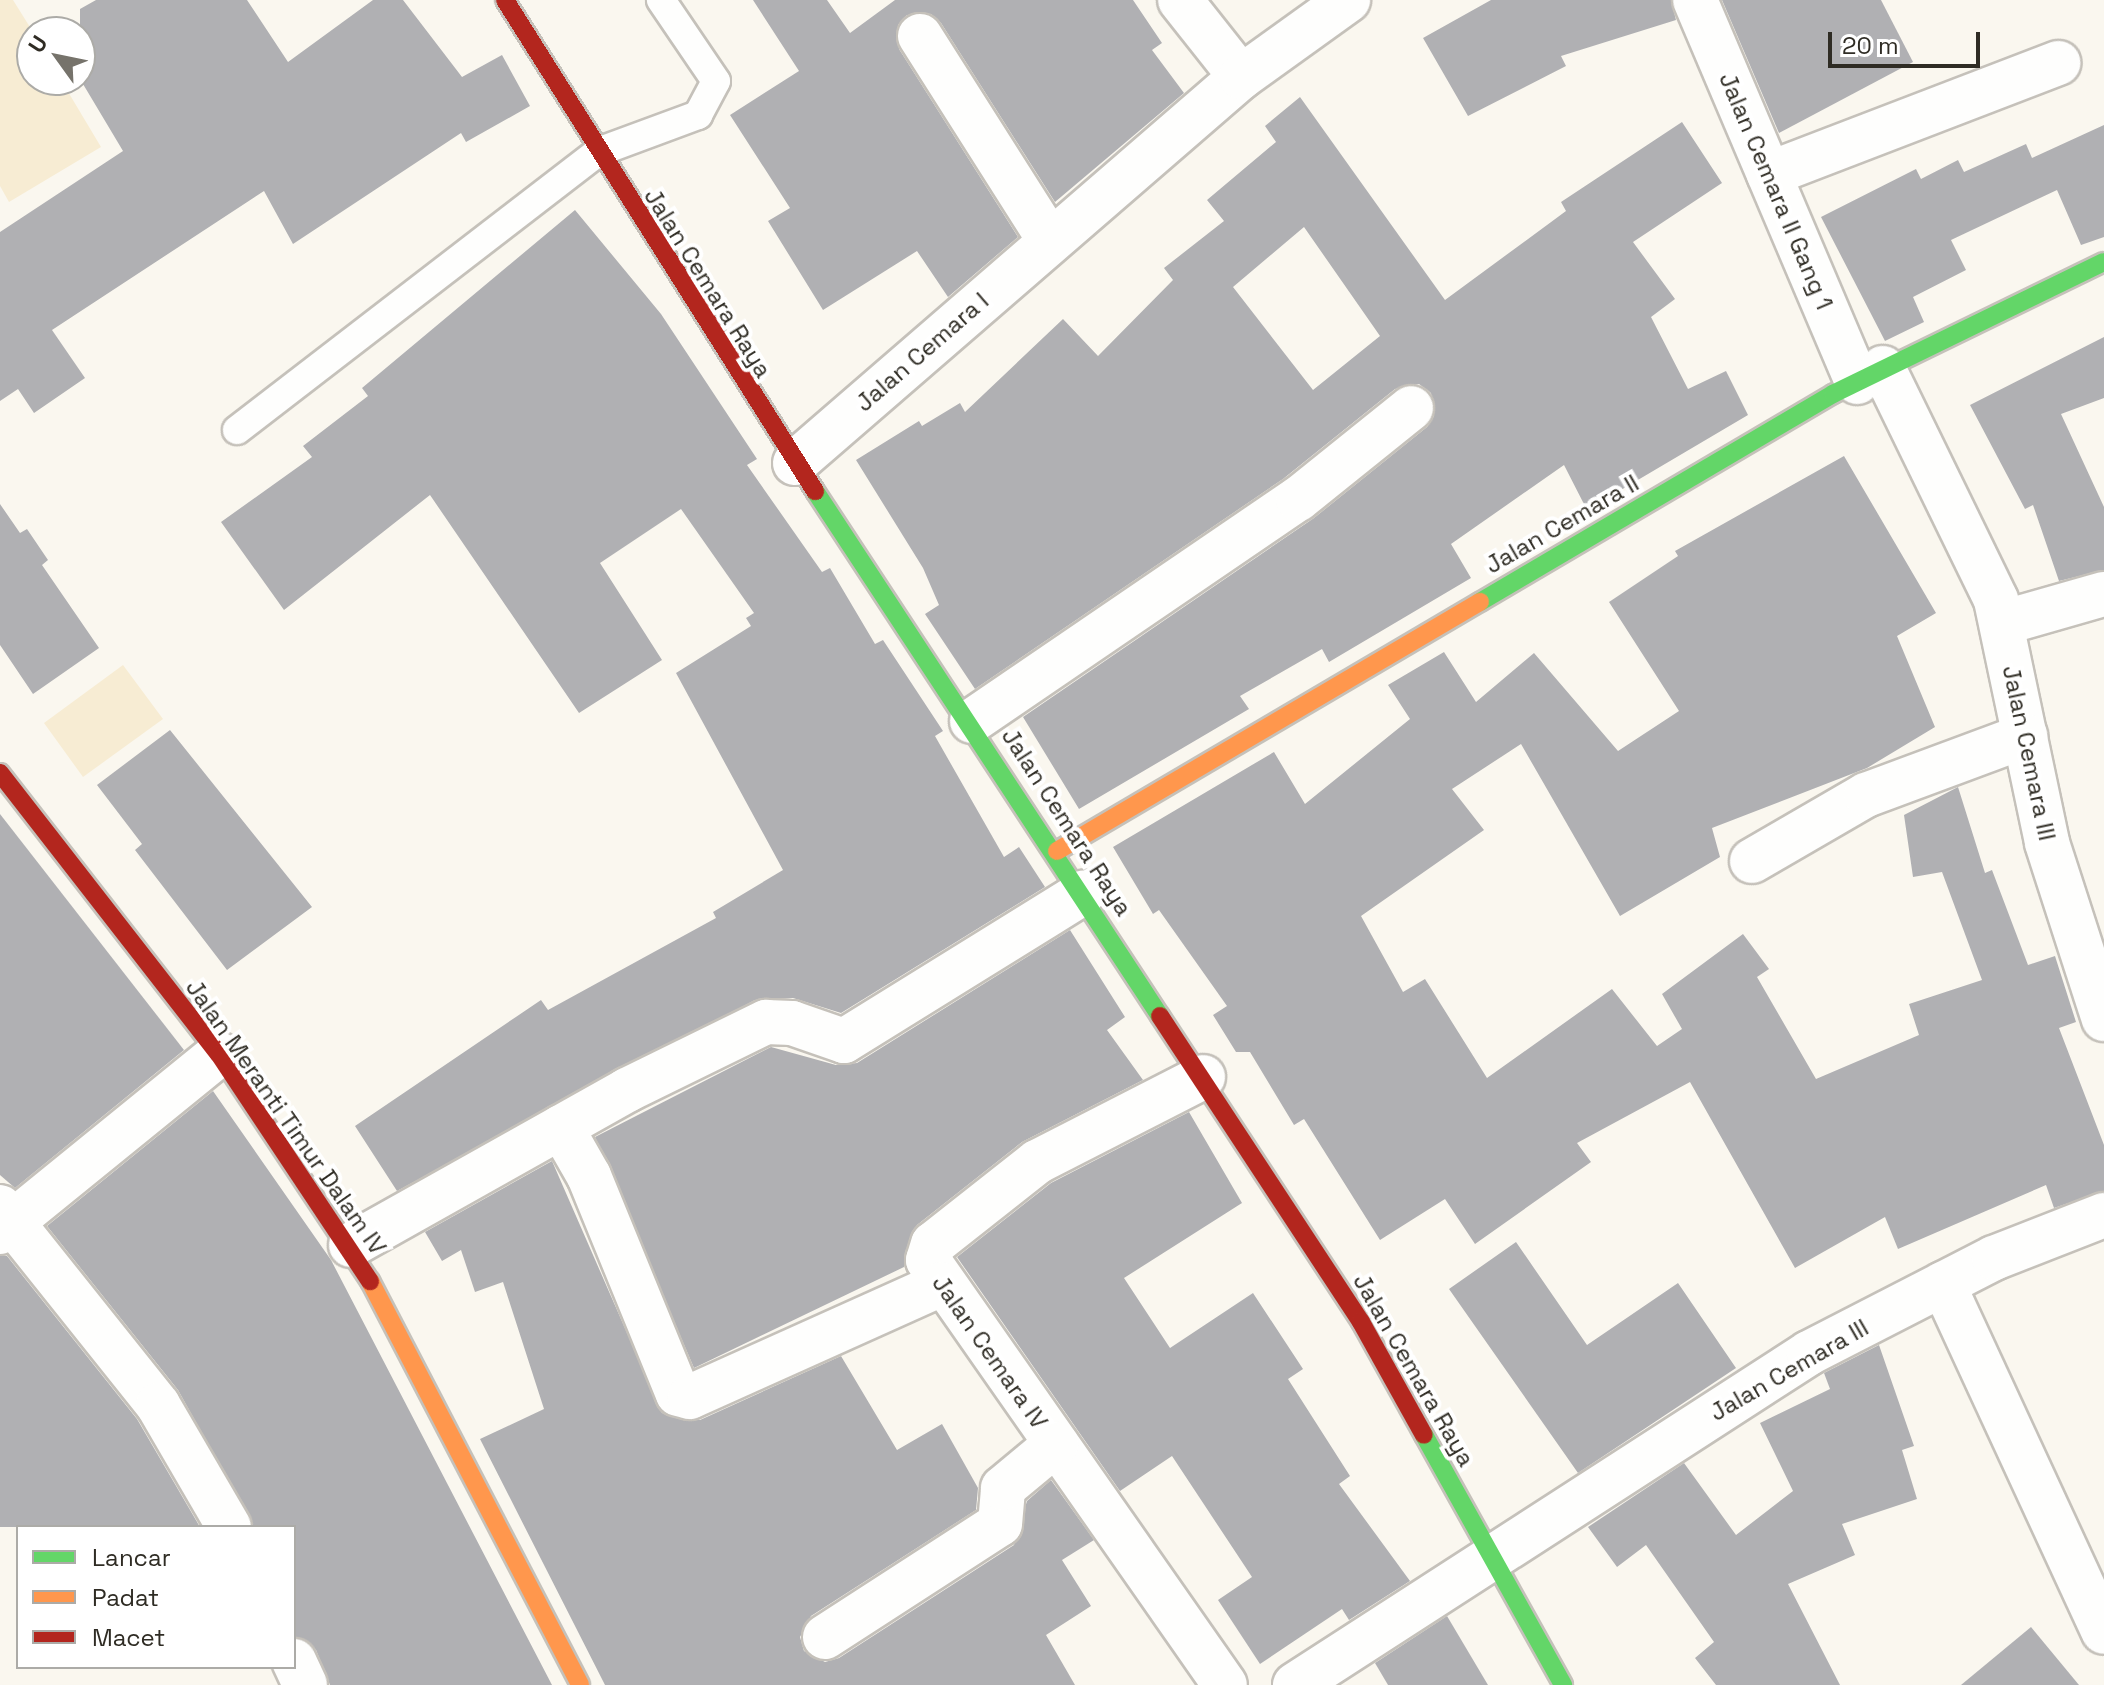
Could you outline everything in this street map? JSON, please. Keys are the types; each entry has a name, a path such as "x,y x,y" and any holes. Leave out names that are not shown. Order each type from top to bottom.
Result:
{"street":[{"name":"Jalan Cemara Raya","path":"505,0 795,463 972,721 1361,1322 1563,1685"},
{"path":"1180,0 1241,77"},
{"name":"Jalan Cemara I","path":"795,463 1241,77 1348,0"},
{"name":"Jalan Cemara II Gang 1","path":"1695,0 1769,174 1870,375"},
{"path":"920,36 1050,241"},
{"path":"1769,174 2058,63"},
{"name":"Jalan Cemara II","path":"1057,851 1870,375 2104,262"},
{"name":"Jalan Cemara III","path":"1870,375 2002,623 2047,843 2104,1019"},
{"path":"972,721 1298,499 1411,408"},
{"path":"2002,623 2104,594"},
{"path":"1752,861 1866,795 2025,736"},
{"name":"Jalan Meranti Timur Dalam IV","path":"0,773 219,1054 351,1245 580,1685"},
{"path":"351,1245 561,1127 766,1022 792,1023 844,1041 1084,892"},
{"path":"219,1054 4,1220 158,1405 228,1525"},
{"name":"Jalan Cemara IV","path":"1203,1077 1037,1162 933,1244 929,1265 1225,1685"},
{"path":"561,1127 589,1176 678,1394 690,1397 941,1284"},
{"name":"Jalan Cemara III","path":"1496,1561 1809,1353 1943,1284 2104,1215"},
{"path":"1943,1284 2104,1632"},
{"name":"Jalan Cemara IV","path":"825,1637 1000,1524 1003,1488 1056,1444"},
{"path":"1295,1685 1496,1561"},
{"path":"296,1665 305,1685"}],"lane":[{"path":"237,430 598,152 686,121 713,98 716,81 661,0"}],"shaded area":[{"path":"0,0 13,0 23,16 16,16 16,96 71,96 101,147 9,202 0,186"},
{"path":"123,665 163,719 83,777 44,723"}],"building":[{"path":"96,0 247,0 288,62 373,0 403,0 462,77 502,55 530,106 466,142 461,133 293,244 264,191 52,330 85,378 34,413 18,389 0,401 0,232 123,151 90,96 96,96 96,16 80,16 80,9"},
{"path":"753,0 827,0 850,33 895,0 1133,0 1162,43 1152,50 1184,93 1055,202 941,23 931,14 907,15 898,25 899,49 1018,237 948,297 917,251 823,310 768,221 790,208 730,115 799,71"},
{"path":"1491,0 1671,0 1676,20 1561,56 1566,66 1468,116 1423,38"},
{"path":"1722,0 1881,0 1913,62 1779,133"},
{"path":"1300,97 1445,300 1566,211 1561,202 1682,122 1722,183 1633,242 1675,299 1651,317 1688,389 1726,371 1748,415 1587,510 1564,465 1451,544 1471,578 1329,662 1322,649 1240,696 1249,709 1079,809 1023,717 1314,518 1427,427 1434,416 1431,393 1419,384 1395,389 1283,479 975,689 925,614 939,605 923,568 856,460 919,421 922,426 960,403 965,412 1063,319 1098,356 1173,280 1164,268 1224,221 1207,200 1276,142 1265,126","holes":["1304,227 1380,336 1313,390 1233,287"]},
{"path":"2104,125 2104,237 2081,245 2057,190 1951,240 1966,270 1913,297 1924,322 1885,341 1821,217 1916,169 1921,179 1958,160 1964,172 2026,144 2032,158"},
{"path":"575,210 661,314 757,459 747,465 822,572 830,568 875,644 883,640 943,731 935,736 1004,857 1019,847 1045,887 841,1013 793,998 755,1000 397,1191 355,1126 541,1000 548,1010 716,918 713,912 783,870 676,673 751,626 746,618 754,613 681,509 600,563 662,660 579,713 430,495 284,610 221,522 312,457 303,446 368,396 362,388"},
{"path":"2104,337 2104,398 2061,414 2104,507 2104,570 2059,581 2033,505 2025,509 1970,405"},
{"path":"1844,456 1936,613 1897,636 1935,727 1867,768 1712,828 1720,857 1620,916 1521,744 1452,789 1484,830 1361,916 1403,992 1425,979 1487,1078 1612,989 1657,1046 1682,1029 1662,994 1743,934 1769,969 1757,977 1816,1079 1919,1035 1909,1004 1982,980 1942,872 1913,877 1904,815 1958,787 1985,873 1992,870 2028,965 2055,956 2076,1022 2059,1028 2104,1145 2104,1191 2054,1208 2046,1185 1898,1249 1885,1217 1795,1268 1690,1082 1577,1143 1591,1162 1475,1244 1445,1199 1380,1240 1304,1119 1294,1125 1250,1052 1236,1052 1213,1015 1227,1006 1159,910 1153,914 1113,847 1274,752 1305,804 1410,719 1388,685 1444,652 1476,702 1534,653 1618,751 1679,711 1609,602 1678,556 1675,551"},
{"path":"0,504 20,533 27,529 48,560 42,565 99,648 33,694 0,645"},
{"path":"170,730 312,907 227,970 135,850 142,844 97,785"},
{"path":"0,814 184,1050 15,1188 0,1175"},
{"path":"1070,930 1125,1017 1107,1030 1143,1080 1022,1142 917,1225 904,1267 694,1368 595,1137 771,1047 836,1065 857,1063"},
{"path":"213,1091 331,1260 552,1685 330,1685 316,1650 296,1637 296,1525 253,1525 178,1390 47,1226"},
{"path":"1189,1112 1242,1203 1124,1278 1170,1348 1253,1293 1303,1369 1288,1379 1350,1476 1339,1484 1410,1581 1349,1620 1342,1609 1260,1664 1218,1600 1252,1577 1172,1456 1120,1491 957,1257 1051,1183"},
{"path":"552,1161 662,1413 700,1420 841,1356 897,1450 942,1424 978,1488 976,1510 811,1616 800,1637 804,1651 825,1662 839,1658 1014,1545 1027,1501 1051,1480 1094,1540 1062,1560 1091,1606 1046,1635 1075,1685 605,1685 480,1439 544,1409 503,1282 475,1292 461,1250 442,1261 425,1232"},
{"path":"1516,1242 1587,1345 1678,1283 1736,1368 1578,1473 1449,1289"},
{"path":"0,1256 7,1256 137,1419 199,1525 0,1527"},
{"path":"1879,1345 1914,1446 1902,1450 1917,1499 1842,1524 1855,1555 1788,1584 1840,1685 1716,1685 1695,1658 1714,1642 1646,1545 1617,1567 1588,1527 1684,1463 1736,1535 1793,1491 1760,1423 1830,1389 1824,1373"},
{"path":"1447,1616 1488,1685 1388,1685 1375,1663"},
{"path":"2031,1627 2079,1685 1961,1685"}],"traffic: fast":[{"path":"1480,602 1833,394 2104,262"},
{"path":"815,491 1160,1016"},
{"path":"1424,1435 1563,1685"}],"traffic: slow":[{"path":"1057,851 1480,602"},
{"path":"370,1281 580,1685"}],"traffic: jam":[{"path":"505,0 815,491"},
{"path":"0,773 219,1054 370,1281"},
{"path":"1160,1016 1361,1322 1424,1435"}]}
